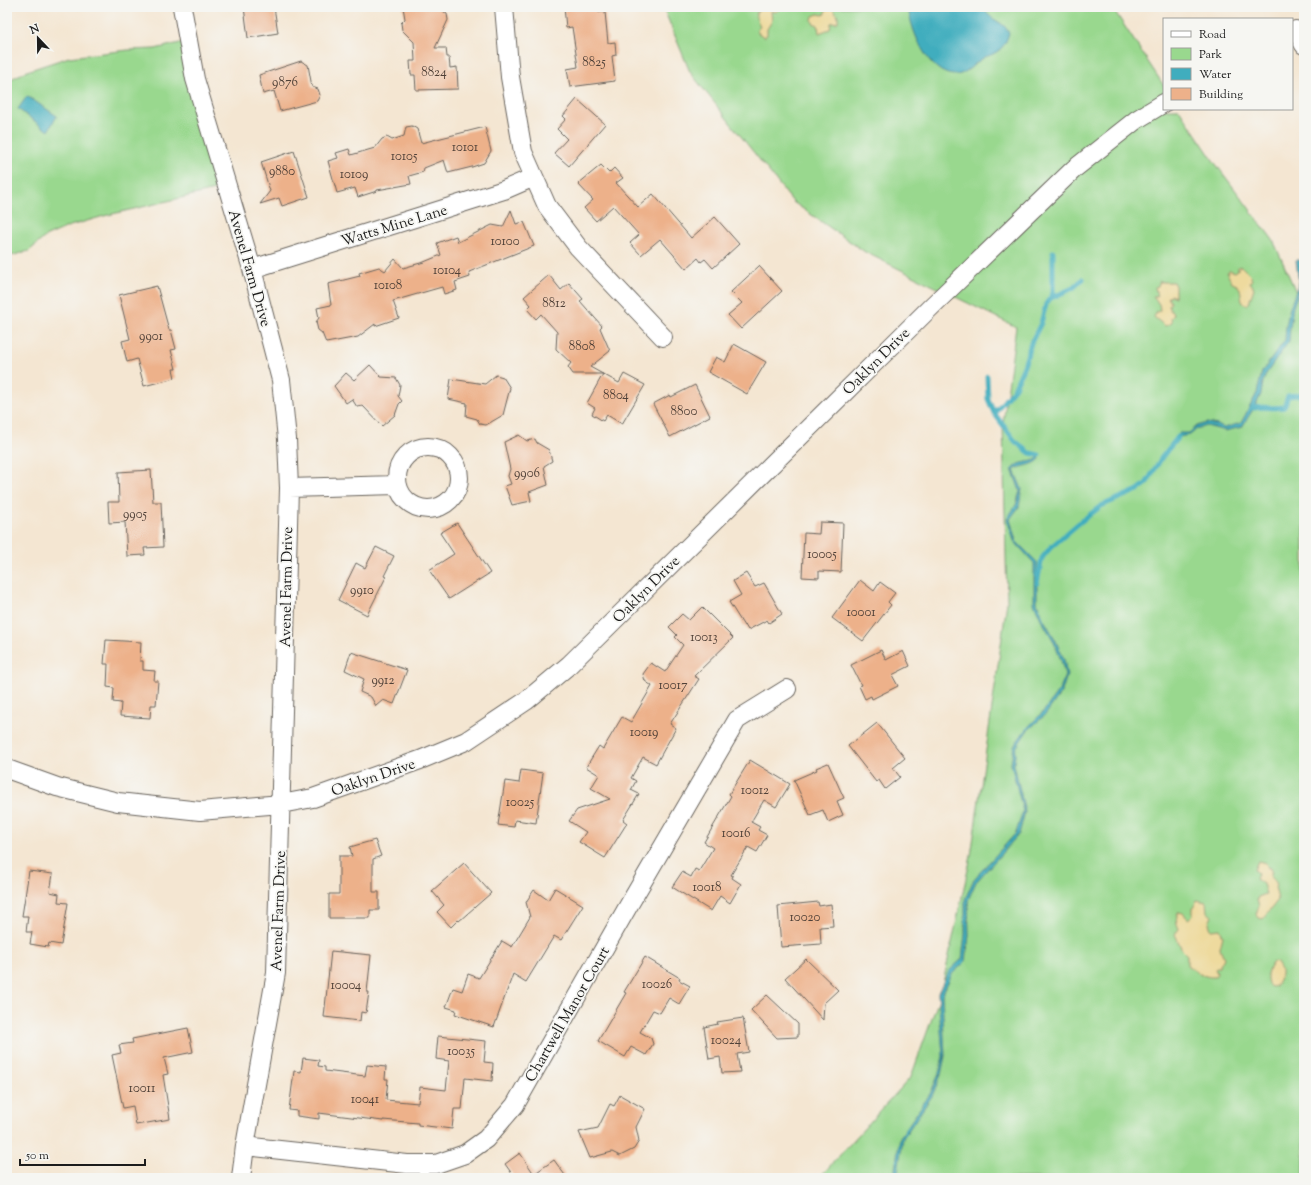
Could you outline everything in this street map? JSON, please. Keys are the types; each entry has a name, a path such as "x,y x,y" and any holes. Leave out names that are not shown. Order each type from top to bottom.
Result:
{"street":[{"name":"Avenel Farm Drive","path":"182,7 195,79 252,269 281,380 287,439 289,488 276,973 245,1146 241,1178"},
{"path":"504,7 510,76 523,152 547,206 578,247 663,337"},
{"name":"Oaklyn Drive","path":"7,769 57,787 118,802 200,810 281,804 313,798 420,760 466,741 526,701 569,665 932,305 1074,169 1136,120 1163,104"},
{"name":"Watts Mine Lane","path":"252,269 504,190 534,177"},
{"path":"289,488 398,485"},
{"name":"Chartwell Manor Court","path":"245,1146 407,1164 436,1164 466,1154 486,1139 515,1105 630,903 737,720 787,689"}],"green space":[{"path":"663,7 1112,7 1163,84 1163,110 1180,110 1215,163 1273,240 1304,310 1304,1178 819,1178 911,1077 940,996 971,856 1007,602 1003,424 1016,327 865,252 793,202 690,72"},
{"path":"184,42 223,188 104,216 70,226 45,237 29,251 7,257 7,81 27,71 69,57 128,50 155,49"}],"sand":[{"path":"762,7 781,7 776,12 771,11 772,21 767,29 767,35 764,37 758,33 757,29 760,26 756,16 757,12"},
{"path":"832,7 838,16 838,22 831,23 830,29 819,33 818,25 813,23 813,16 818,14 824,15 827,8"},
{"path":"1241,266 1250,275 1252,280 1250,282 1254,288 1247,305 1242,301 1239,287 1232,283 1227,273 1229,270 1235,272 1238,270 1238,267"},
{"path":"1160,280 1162,282 1173,282 1175,286 1175,297 1171,295 1168,297 1171,303 1169,305 1170,310 1174,313 1171,318 1172,323 1165,326 1154,317 1157,311 1160,310 1159,304 1153,297 1157,297 1155,287 1158,286"},
{"path":"1258,861 1266,863 1268,868 1270,868 1272,873 1270,874 1277,885 1275,887 1278,900 1263,919 1259,918 1256,914 1259,906 1257,900 1258,897 1266,894 1263,884 1256,879 1258,874 1254,870"},
{"path":"1197,900 1206,902 1207,912 1212,916 1209,923 1211,930 1220,929 1223,936 1220,948 1224,958 1219,967 1215,969 1217,973 1215,977 1196,972 1187,965 1187,955 1182,950 1175,934 1179,929 1176,920 1179,912 1183,913 1188,919 1193,915 1193,908"},
{"path":"1273,962 1277,963 1281,970 1281,975 1276,986 1272,987 1269,986 1267,977 1269,968"}],"water":[{"path":"908,7 984,7 989,16 1004,26 1009,33 1007,40 999,50 992,55 983,58 967,71 956,75 946,73 937,68 929,60 923,50 917,39"},
{"path":"27,96 57,116 48,131 18,109"},
{"path":"1296,260 1300,260 1302,282 1293,307 1289,341 1266,374 1257,403 1242,427 1225,431 1207,426 1197,429 1190,435 1178,437 1179,433 1189,433 1197,426 1207,423 1224,428 1241,423 1257,393 1262,372 1285,340 1290,307 1299,283"},
{"path":"1039,455 1040,459 1037,461 1014,470 1022,489 1019,507 1010,519 1016,541 1037,562 1037,602 1043,618 1064,659 1067,675 1062,691 1046,714 1027,731 1016,748 1014,764 1025,812 1019,834 976,882 968,900 969,935 966,961 952,974 942,995 945,1056 941,1075 932,1096 903,1138 897,1178 895,1178 900,1137 930,1094 939,1074 943,1056 938,993 949,971 962,959 965,934 965,899 974,879 1016,833 1023,811 1011,764 1014,746 1026,729 1044,711 1060,689 1065,675 1053,640 1034,603 1034,563 1014,541 1007,519 1016,505 1020,491 1012,469 1018,464 1036,460"}],"building":[{"path":"244,7 274,7 278,33 248,38"},
{"path":"403,7 442,7 443,11 447,14 448,20 435,48 446,48 450,68 457,67 458,89 416,90 415,75 411,75 410,61 415,61 414,42 402,30 401,23 405,19"},
{"path":"564,7 598,7 598,12 605,12 608,43 615,42 616,55 612,56 615,81 570,87 567,69 578,67 572,27 566,28"},
{"path":"301,61 308,65 312,87 318,89 320,95 317,101 280,111 274,91 263,94 259,75"},
{"path":"577,99 605,124 569,166 554,153 567,139 557,129 566,119 563,116"},
{"path":"412,126 417,129 421,143 485,127 491,151 484,163 472,167 448,173 444,160 424,168 423,172 409,176 411,184 377,190 358,197 355,188 337,193 328,161 338,158 336,153 349,149 351,155 375,148 382,139 387,137 392,140 404,136 406,127"},
{"path":"294,151 309,197 282,206 279,198 260,204 270,191 261,162"},
{"path":"601,165 609,173 614,168 623,178 616,183 638,207 653,194 691,238 715,217 739,244 713,268 705,259 701,262 698,258 686,269 660,239 641,255 630,243 639,235 613,206 596,221 584,208 593,200 578,184"},
{"path":"511,210 516,224 524,222 534,246 469,272 470,277 455,282 457,290 444,294 442,287 393,301 399,318 375,326 375,324 358,337 326,343 322,333 318,330 316,322 319,318 317,308 331,305 328,284 360,276 359,273 379,267 385,271 395,259 403,268 424,262 441,255 437,243 456,236 458,242 492,225 503,227"},
{"path":"759,266 782,291 741,329 728,315 742,303 731,292"},
{"path":"549,275 561,290 569,283 583,299 580,301 602,326 600,328 610,351 590,367 603,374 573,374 568,367 571,363 556,349 557,332 541,314 536,319 527,309 531,305 524,297"},
{"path":"157,286 169,330 171,330 176,349 171,350 176,369 173,369 175,378 144,386 137,359 127,362 122,341 130,339 119,295"},
{"path":"734,344 766,362 747,394 708,372 716,357 725,362"},
{"path":"370,365 381,377 396,378 400,385 398,396 402,401 399,404 395,415 382,426 363,406 357,407 352,399 346,403 334,386 346,373 354,380"},
{"path":"603,374 619,383 624,374 645,385 622,424 607,415 603,421 592,414 595,408 587,403"},
{"path":"496,375 503,377 510,388 503,415 486,425 480,424 477,419 466,416 467,403 448,399 451,379 485,384"},
{"path":"695,385 710,416 670,437 653,404"},
{"path":"519,435 527,441 535,439 537,443 549,450 552,461 544,466 548,485 529,492 531,501 512,505 505,486 511,484 508,476 510,469 504,442"},
{"path":"151,470 153,502 161,502 163,547 144,548 145,555 127,556 125,522 109,523 108,502 119,502 118,472"},
{"path":"820,522 843,523 841,572 819,571 819,578 802,577 804,533 819,534"},
{"path":"457,523 490,573 449,599 429,570 454,554 440,533"},
{"path":"376,547 394,556 384,576 386,577 367,615 338,600 356,563 365,568"},
{"path":"746,573 755,587 764,583 782,614 769,623 767,620 748,630 729,602 741,595 733,581"},
{"path":"860,580 874,591 880,582 895,593 888,602 891,605 863,641 832,618"},
{"path":"702,607 733,638 694,676 699,679 670,724 676,728 656,764 643,757 631,778 636,781 631,790 639,794 623,820 627,823 605,858 579,842 586,832 569,821 577,810 610,799 591,788 599,775 586,767 599,746 603,749 622,717 631,722 652,686 645,681 643,674 651,663 665,672 683,645 675,637 677,635 669,627 682,614 689,620"},
{"path":"106,640 141,642 140,661 143,661 143,670 155,671 154,681 158,681 156,705 151,705 150,718 120,716 121,703 113,702 114,688 107,687 108,664 104,664"},
{"path":"881,650 886,660 903,651 910,666 892,675 898,686 872,699 871,696 865,699 859,686 861,685 851,665"},
{"path":"351,652 407,670 394,704 383,700 376,706 371,697 360,692 364,679 345,670"},
{"path":"877,723 905,758 893,768 900,777 885,789 879,780 876,782 848,746"},
{"path":"750,760 790,784 776,807 764,800 751,822 760,827 758,830 767,835 757,852 748,847 731,875 733,876 732,878 741,884 730,903 720,896 711,911 672,887 682,872 691,877 695,869 699,871 713,848 704,842 731,796 729,794"},
{"path":"828,763 844,798 837,801 843,815 828,822 823,810 810,815 794,780 817,770 816,768"},
{"path":"521,770 543,773 536,823 515,820 514,827 498,825 505,781 519,783"},
{"path":"375,840 381,856 373,859 373,892 379,892 379,910 370,910 370,918 329,918 329,894 339,894 339,856 352,856 350,847"},
{"path":"464,863 491,893 451,927 437,912 444,905 432,891"},
{"path":"29,871 53,874 50,892 59,894 58,902 68,903 61,945 49,943 48,947 30,944 32,932 26,932 28,916 22,916"},
{"path":"555,888 583,905 561,940 554,936 526,982 513,974 494,1027 455,1014 456,1010 446,1007 453,988 462,991 468,974 479,978 502,941 512,947 530,917 526,902 534,890 548,900"},
{"path":"818,902 819,906 831,904 833,926 820,927 821,944 781,947 778,906"},
{"path":"331,951 371,955 366,1013 361,1012 360,1021 324,1017"},
{"path":"645,957 680,978 679,980 690,986 679,1004 669,998 660,1013 653,1010 640,1032 651,1038 653,1044 646,1055 631,1047 625,1057 598,1041 626,993 624,992"},
{"path":"806,959 838,990 824,1003 823,1020 785,978"},
{"path":"767,995 798,1024 798,1037 777,1038 751,1010"},
{"path":"743,1018 749,1052 737,1054 740,1072 722,1073 720,1057 709,1059 704,1027 718,1024 717,1022"},
{"path":"188,1028 193,1052 164,1058 168,1074 163,1075 170,1119 136,1125 133,1106 123,1108 112,1055 121,1053 119,1045 133,1043 132,1039"},
{"path":"438,1036 486,1041 484,1062 493,1063 492,1081 465,1078 462,1109 454,1109 452,1129 418,1125 418,1123 383,1121 319,1113 319,1119 297,1116 297,1111 289,1110 294,1071 301,1072 303,1058 319,1060 318,1066 325,1067 325,1071 365,1076 367,1065 386,1067 385,1079 388,1079 386,1100 418,1103 420,1087 446,1090 449,1061 436,1059"},
{"path":"620,1095 645,1109 636,1127 639,1141 634,1149 620,1156 612,1152 590,1158 579,1132 598,1128 610,1104 614,1106"},
{"path":"520,1153 534,1174 554,1160 567,1178 515,1178 505,1164"}],"waterway":[{"path":"1039,455 1030,453 1015,441 994,413 1014,389 1024,366 1031,343 1041,323 1046,304 1053,294 1053,252"},
{"path":"1051,298 1073,288 1083,279"},
{"path":"987,376 988,399 994,413"},
{"path":"1254,408 1284,407 1288,396 1304,394"},
{"path":"1037,583 1042,558 1051,547 1101,506 1138,490 1146,484 1162,457 1178,437"}]}
